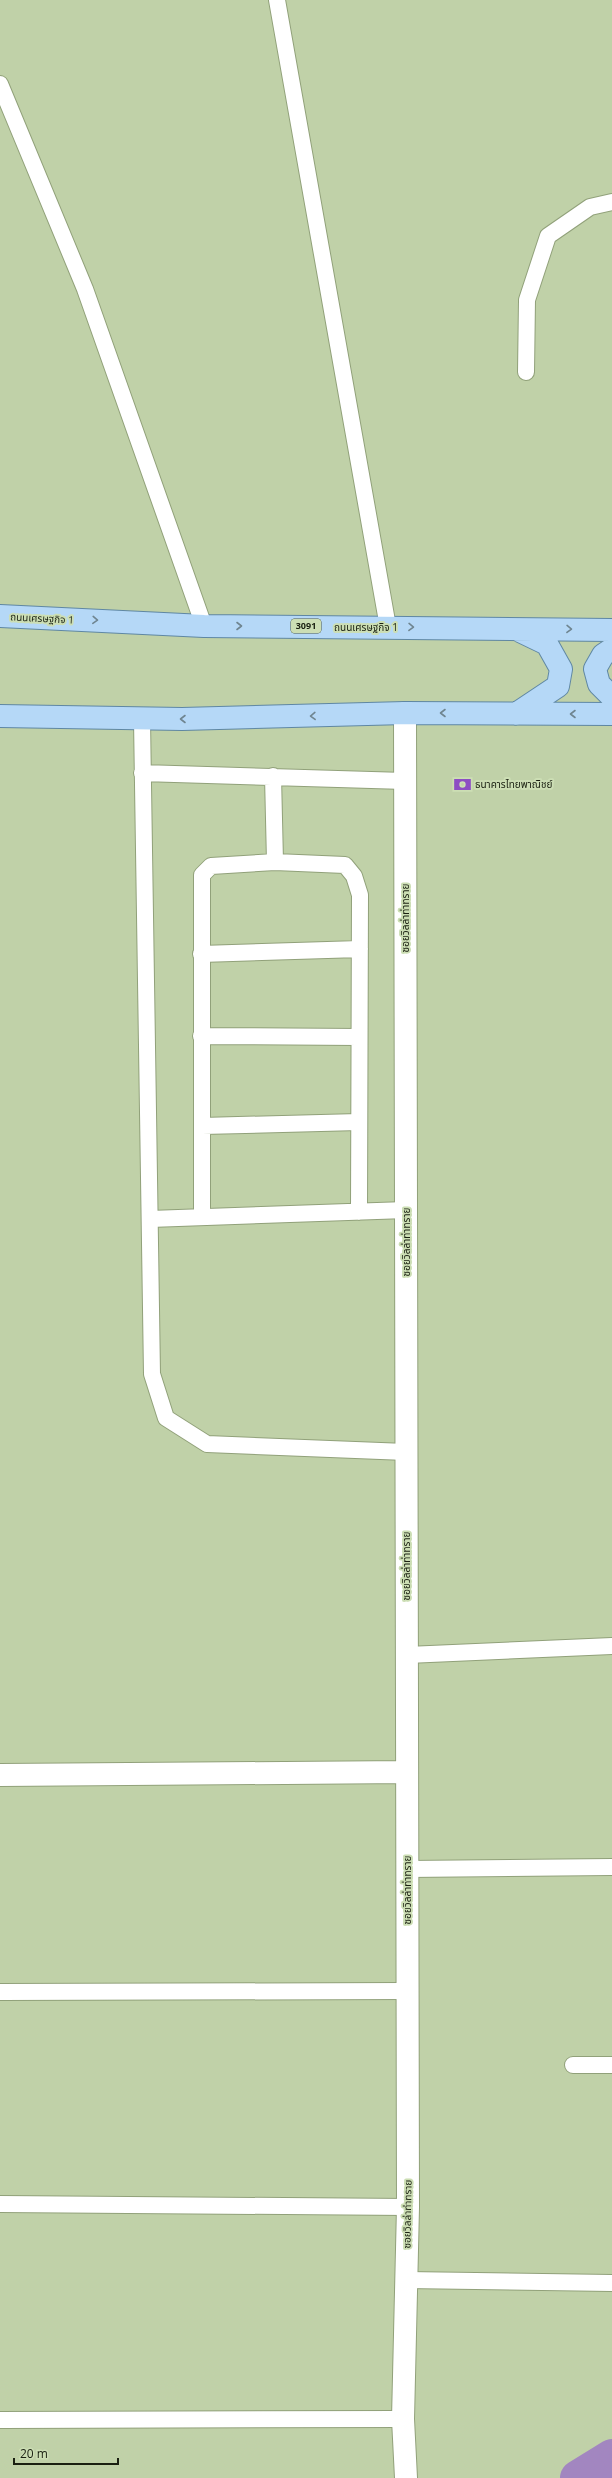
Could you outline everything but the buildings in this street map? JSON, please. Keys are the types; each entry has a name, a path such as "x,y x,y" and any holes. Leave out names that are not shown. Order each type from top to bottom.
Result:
{"main road":[{"name":"ถนนเศรษฐกิจ 1","path":"0,616 204,626 612,630"},
{"path":"515,628 547,644 561,669 558,686 516,714"},
{"path":"612,649 603,655 595,669 599,684 612,696"},
{"path":"0,716 142,719 405,713 612,714"}],"street":[{"name":"ซอยวิลล่าท่าทราย","path":"405,713 408,2207 403,2418 406,2478"},
{"path":"0,1775 407,1772"}],"lane":[{"path":"277,0 388,627"},
{"path":"0,84 85,289 204,626"},
{"path":"526,372 527,300 548,236 590,207 612,202"},
{"path":"142,719 152,1374 166,1418 206,1444 406,1452"},
{"path":"142,773 405,781"},
{"path":"273,776 275,862"},
{"path":"202,1217 202,875 211,866 275,862 345,865 354,876 360,895 359,1212"},
{"path":"201,954 360,949"},
{"path":"201,1036 359,1037"},
{"path":"202,1126 359,1122"},
{"path":"150,1219 406,1210"},
{"path":"407,1655 612,1646"},
{"path":"407,1869 612,1868"},
{"path":"0,1992 407,1991"},
{"path":"573,2065 612,2064"},
{"path":"0,2204 408,2207"},
{"path":"406,2280 612,2283"},
{"path":"0,2420 403,2418"}],"waterway":[{"path":"578,2478 612,2457"}],"place":[{"name":"ธนาคารไทยพาณิชย์","path":"462,784"}]}
